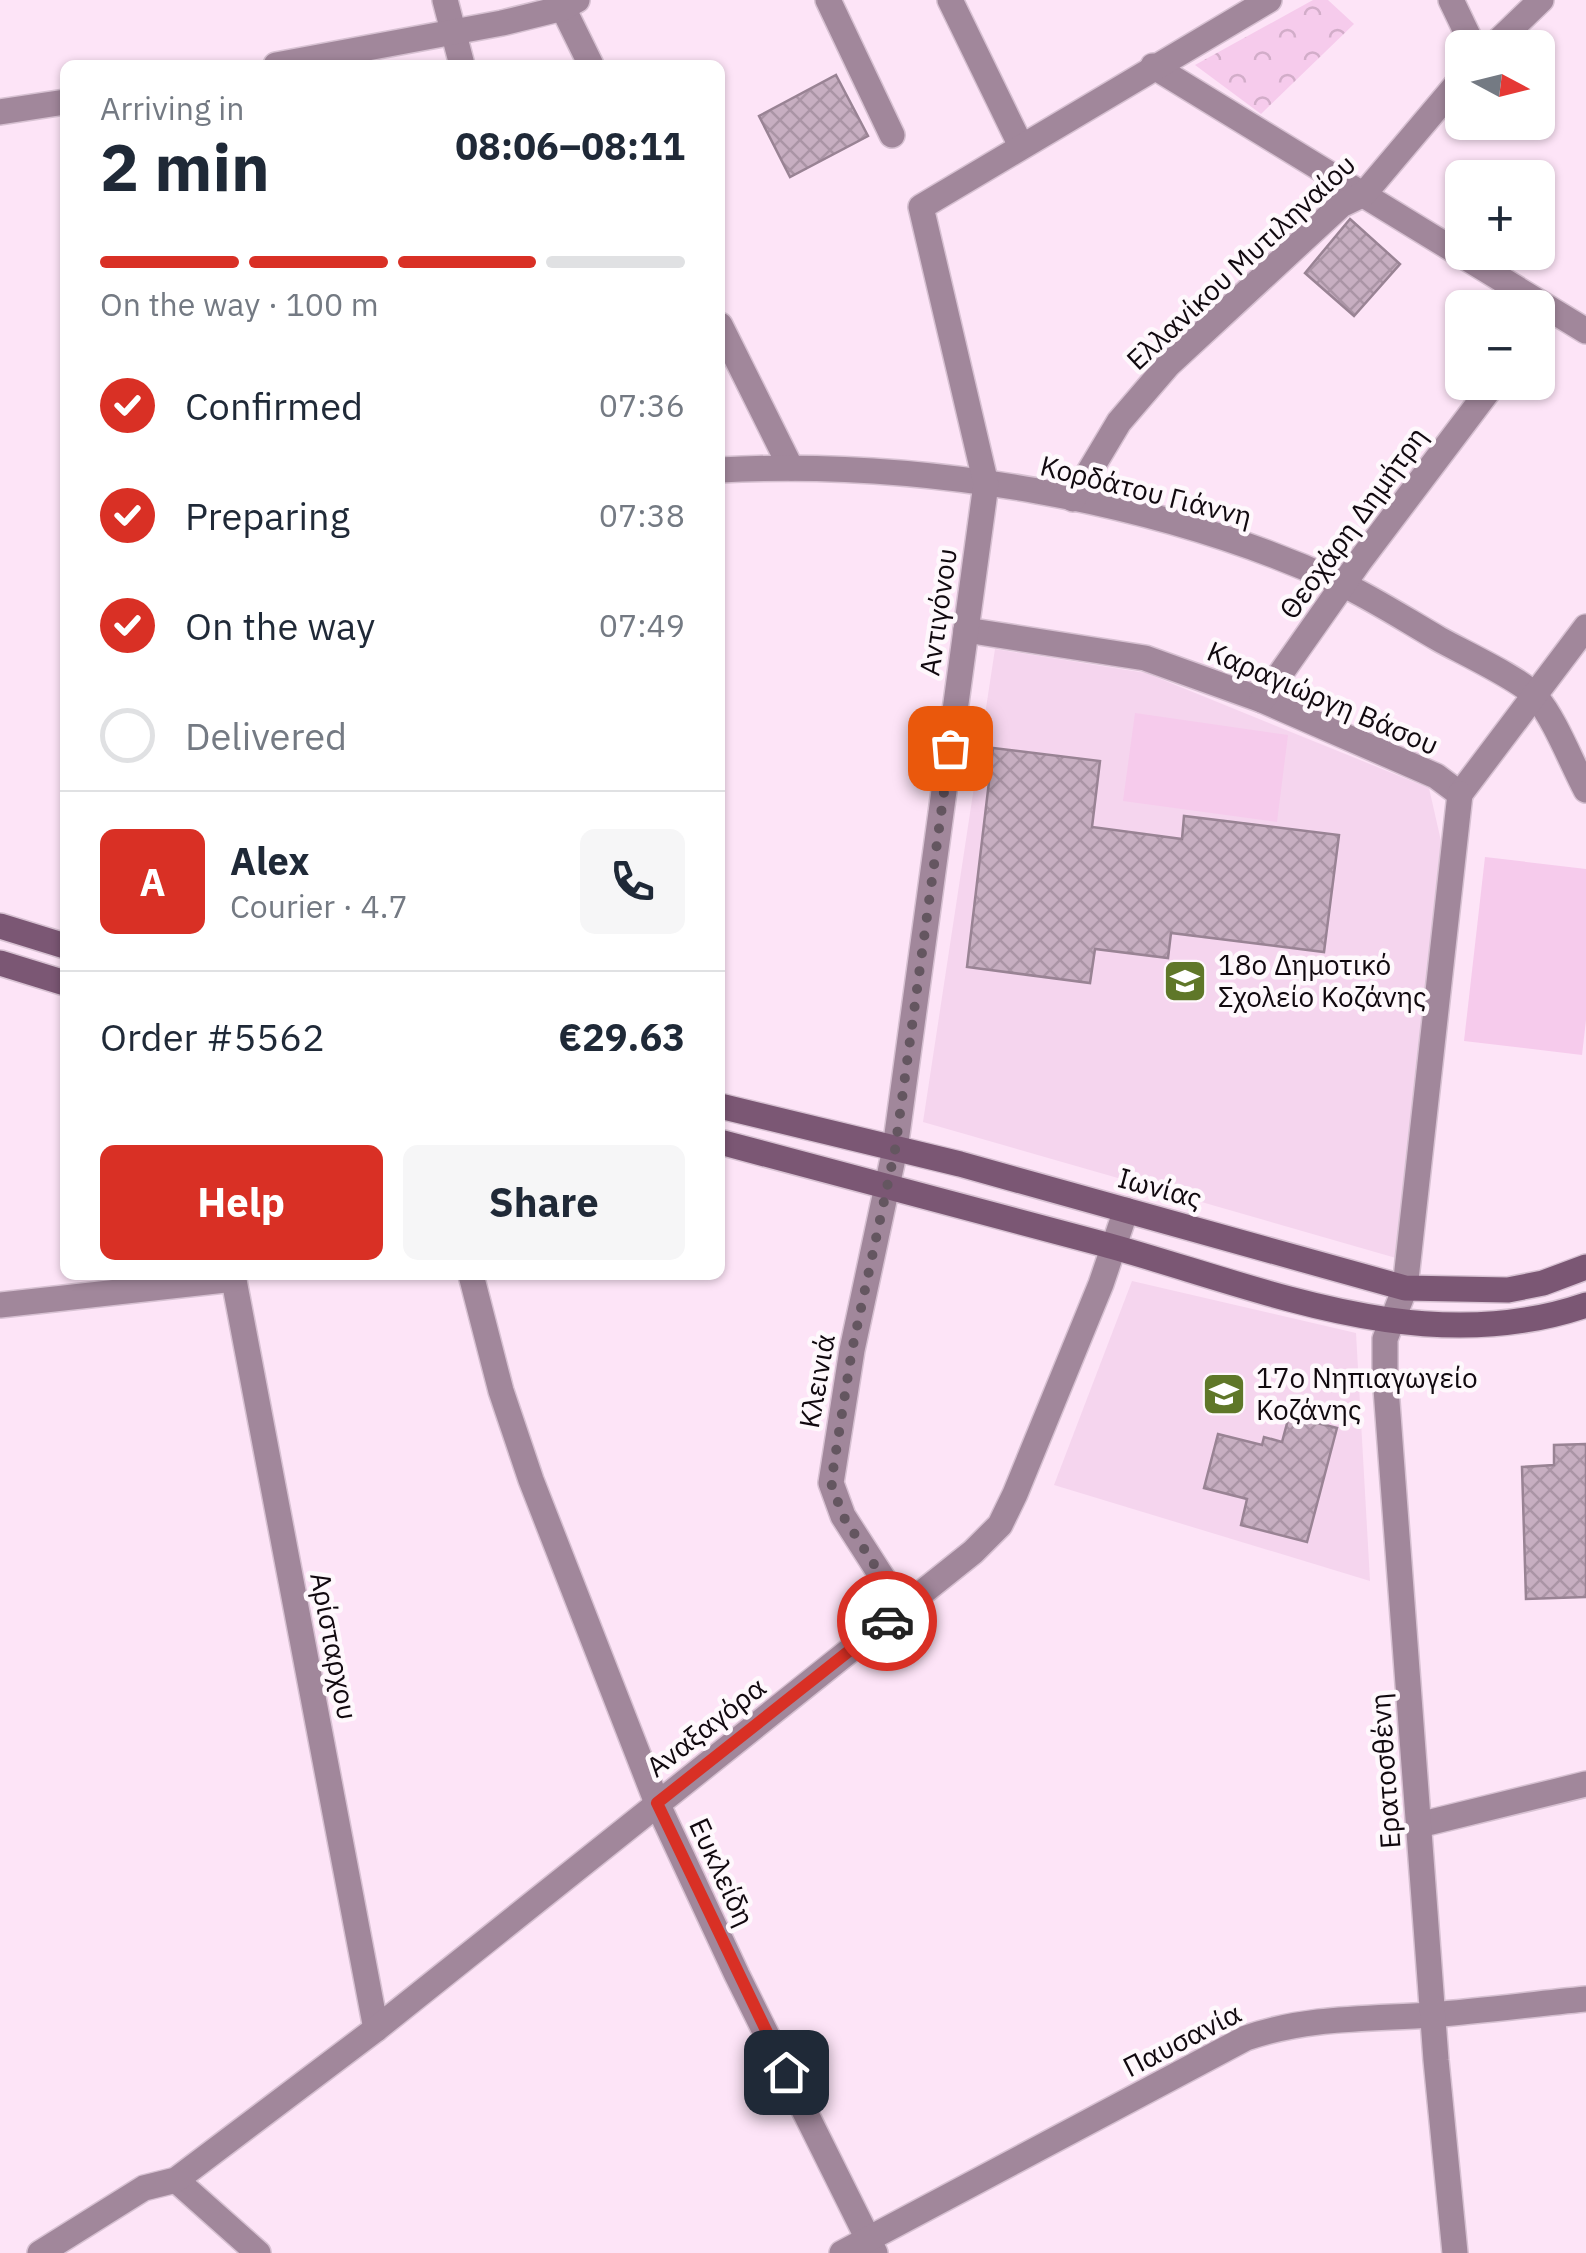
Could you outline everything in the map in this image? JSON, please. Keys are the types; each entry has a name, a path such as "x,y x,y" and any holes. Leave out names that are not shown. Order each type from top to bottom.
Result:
{"main road":[{"path":"0,926 60,944"},
{"path":"0,963 60,981"},
{"name":"Ιωνίας","path":"725,1107 1126,1210 1405,1288 1508,1290 1586,1268"},
{"path":"725,1143 1316,1305 1392,1322 1492,1325 1536,1319 1586,1305"}],"street":[{"path":"446,0 460,60"},
{"path":"828,0 892,136"},
{"path":"950,0 1021,146 1269,0"},
{"path":"1451,0 1465,30"},
{"path":"1509,30 1541,0"},
{"path":"303,60 452,32 570,4 589,60"},
{"path":"1154,66 1364,194 1504,290"},
{"name":"Ελλανίκου Μυτιληναίου","path":"1073,499 1119,422 1168,365 1341,205 1364,194 1445,98"},
{"path":"0,112 60,103"},
{"name":"Αντιγόνου","path":"895,1150 986,484 920,207 1021,146"},
{"path":"1555,321 1586,331"},
{"path":"725,335 791,468"},
{"name":"Θεοχάρη Δημήτρη","path":"1262,700 1482,400"},
{"name":"Κορδάτου Γιάννη","path":"725,470 877,472 986,484 1073,499 1231,539 1344,585 1535,694"},
{"path":"1405,1288 1460,794 1586,627"},
{"name":"Καραγιώργη Βάσου","path":"966,630 1145,658 1262,700 1436,776 1460,794"},
{"path":"1535,694 1586,790"},
{"name":"Κλεινιά","path":"895,1150 852,1350 831,1483 843,1516 902,1608"},
{"name":"Αναξαγόρα","path":"40,2253 144,2188 176,2180 376,2029 973,1552 1000,1525 1037,1442 1126,1210"},
{"path":"0,1306 210,1280"},
{"name":"Αρίσταρχου","path":"235,1280 376,2029"},
{"name":"Ευκλείδη","path":"472,1280 500,1391 531,1480 657,1803 737,1975 872,2246"},
{"name":"Ερατοσθένη","path":"1405,1288 1385,1339 1385,1375 1432,2015 1456,2253"},
{"path":"1419,1825 1586,1784"},
{"name":"Παυσανία","path":"842,2253 872,2246 1246,2038 1278,2027 1586,1999"},
{"path":"176,2180 258,2253"}],"shaded area":[{"name":"18ο Δημοτικό Σχολείο Κοζάνης","path":"995,649 1146,673 1429,788 1441,841 1396,1258 923,1122"},
{"name":"17ο Νηπιαγωγείο Κοζάνης","path":"1132,1281 1356,1333 1370,1581 1054,1485"}],"green space":[{"path":"1313,0 1328,0 1354,24 1261,114 1195,65"},
{"path":"1135,713 1288,735 1277,822 1123,801"},
{"path":"1485,857 1586,869 1586,1020 1582,1055 1464,1041"}],"building":[{"path":"836,75 868,136 790,177 759,116"},
{"path":"1350,219 1400,264 1354,316 1305,273"},
{"path":"993,748 1100,761 1092,827 1182,839 1184,816 1339,835 1324,952 1171,933 1168,958 1095,949 1090,983 967,967"},
{"path":"1289,1416 1337,1428 1307,1542 1241,1525 1247,1499 1204,1488 1218,1434 1262,1445 1264,1437 1282,1442"},
{"path":"1586,1444 1586,1597 1526,1599 1522,1467 1554,1465 1554,1445"}],"way so far":[{"path":"887,1621 902,1608 843,1516 831,1483 852,1350 895,1150 950,748"}],"place":[{"name":"18ο Δημοτικό Σχολείο Κοζάνης","path":"1185,981"},
{"name":"17ο Νηπιαγωγείο Κοζάνης","path":"1224,1394"}],"route":[{"path":"786,2072 657,1803 887,1621"}]}
